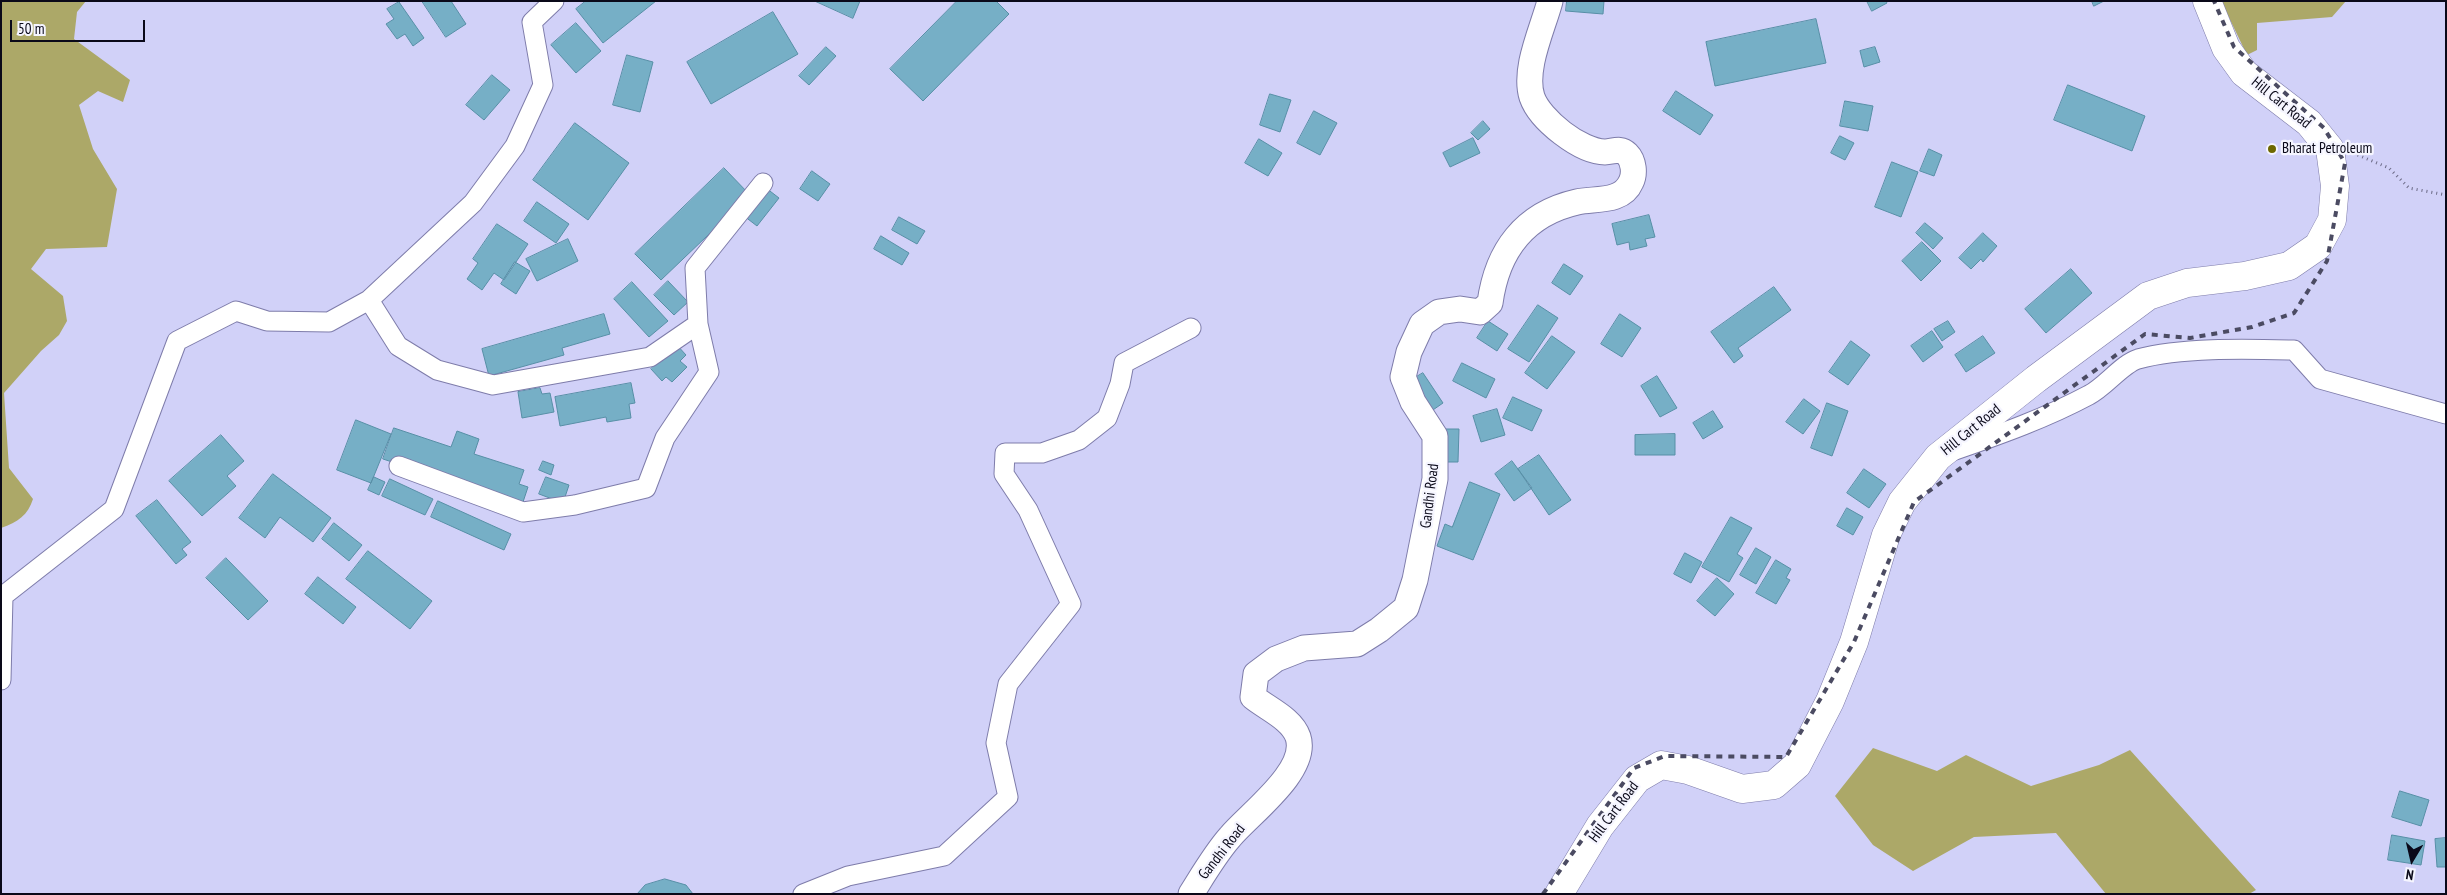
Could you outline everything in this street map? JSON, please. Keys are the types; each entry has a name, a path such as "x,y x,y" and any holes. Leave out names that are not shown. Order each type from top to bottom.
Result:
{"highway":[{"name":"Hill Cart Road","path":"1559,894 1600,826 1637,779 1661,765 1688,770 1742,789 1774,785 1797,765 1830,701 1854,642 1886,535 1902,502 1938,457 2036,378 2148,296 2187,283 2245,276 2289,266 2318,246 2332,220 2335,186 2330,149 2309,123 2244,73 2226,48 2207,1"}],"main road":[{"name":"Gandhi Road","path":"1190,894 1229,838 1282,784 1299,758 1298,738 1288,722 1254,697 1256,674 1276,659 1304,648 1357,644 1379,630 1406,608 1415,580 1435,479 1434,436 1413,402 1403,377 1409,352 1422,324 1439,312 1460,309 1480,312 1490,303 1494,278 1509,244 1540,216 1577,202 1616,198 1631,183 1634,166 1627,154 1617,149 1604,152 1577,142 1549,124 1532,97 1531,72 1550,1"}],"street":[{"path":"1,680 3,596 114,510 177,341 236,311 268,321 329,322 369,300 473,203 515,146 543,85 532,22 554,1"},
{"path":"399,466 523,512 575,505 646,488 665,438 709,372 698,324 695,268 763,183"},
{"path":"369,300 398,346 437,370 493,385 650,357 698,324"},
{"path":"803,894 848,876 944,856 1008,797 996,743 1008,684 1071,604 1028,510 1004,474 1005,453 1042,453 1079,440 1107,418 1120,384 1124,363 1191,328"},
{"path":"1938,457 2040,420 2091,394 2136,360 2168,354 2243,348 2294,350 2320,379 2446,414"}],"path":[{"path":"2347,154 2354,153 2389,168 2409,188 2446,195"}],"shaded area":[{"path":"1,1 86,1 77,12 74,39 130,80 123,102 98,91 79,105 93,149 117,189 107,247 46,249 31,269 63,296 67,321 59,335 41,351 4,393 9,468 33,499 22,517 1,528"},
{"path":"2221,1 2346,1 2332,17 2257,23 2257,50 2247,55"},
{"path":"1873,748 1937,771 1966,755 2031,786 2099,765 2130,750 2256,890 2249,894 2106,894 2056,833 1974,837 1913,871 1873,845 1835,796"}],"building":[{"path":"422,1 451,1 466,24 446,37"},
{"path":"586,1 656,1 603,43 576,9"},
{"path":"815,1 860,1 853,18"},
{"path":"957,1 996,1 1009,14 923,101 890,69"},
{"path":"1567,1 1604,1 1603,14 1566,11"},
{"path":"1867,1 1886,1 1887,3 1872,11"},
{"path":"2092,1 2104,1 2094,6"},
{"path":"399,2 424,38 413,46 405,34 397,39 386,24 394,19 387,9"},
{"path":"773,12 798,54 711,104 687,62"},
{"path":"1816,19 1826,63 1715,86 1706,42"},
{"path":"576,23 601,51 576,73 551,45"},
{"path":"826,47 836,56 809,85 799,76"},
{"path":"1875,47 1880,62 1864,67 1860,51"},
{"path":"627,55 653,62 640,112 613,105"},
{"path":"492,75 510,90 484,120 466,105"},
{"path":"2068,85 2145,116 2132,151 2054,120"},
{"path":"1676,91 1713,115 1700,135 1663,111"},
{"path":"1270,94 1291,100 1280,132 1260,125"},
{"path":"1845,101 1873,106 1868,131 1840,126"},
{"path":"1314,111 1337,123 1320,155 1297,143"},
{"path":"1483,121 1490,129 1478,140 1471,133"},
{"path":"575,123 629,163 588,220 533,180"},
{"path":"1840,136 1854,143 1845,160 1831,153"},
{"path":"1473,138 1480,153 1450,167 1443,153"},
{"path":"1259,139 1282,153 1268,176 1245,163"},
{"path":"1929,149 1942,155 1934,176 1920,171"},
{"path":"1892,162 1918,172 1901,217 1875,207"},
{"path":"724,168 750,195 661,280 635,254"},
{"path":"812,171 830,184 818,201 800,189"},
{"path":"766,188 779,198 757,226 744,216"},
{"path":"537,202 569,224 556,243 524,221"},
{"path":"1649,215 1655,237 1645,239 1647,246 1630,250 1629,242 1617,245 1612,224"},
{"path":"899,217 925,231 917,244 892,230"},
{"path":"1925,223 1943,238 1933,249 1916,233"},
{"path":"497,224 528,244 504,280 494,273 482,290 467,279 478,263 473,259"},
{"path":"1983,233 1997,246 1983,262 1981,259 1971,269 1959,258"},
{"path":"881,236 909,253 902,265 874,249"},
{"path":"568,239 578,261 537,281 526,259"},
{"path":"1922,242 1941,261 1921,281 1902,261"},
{"path":"515,262 530,271 516,294 501,284"},
{"path":"1564,264 1583,276 1570,295 1552,283"},
{"path":"2071,269 2092,293 2046,333 2025,309"},
{"path":"668,281 688,302 674,315 654,295"},
{"path":"632,282 668,321 649,337 614,299"},
{"path":"1774,287 1791,310 1738,348 1743,356 1734,363 1711,332"},
{"path":"1538,305 1558,318 1529,362 1508,349"},
{"path":"604,314 610,334 562,348 564,355 489,376 482,349"},
{"path":"1620,314 1641,328 1622,357 1601,344"},
{"path":"1488,321 1508,334 1497,351 1477,338"},
{"path":"1948,321 1955,332 1942,341 1934,329"},
{"path":"1932,331 1943,347 1923,362 1911,346"},
{"path":"1552,336 1575,352 1547,389 1525,373"},
{"path":"1983,336 1995,353 1966,372 1955,355"},
{"path":"1851,341 1870,355 1848,385 1829,372"},
{"path":"676,344 686,355 680,361 687,367 672,382 666,377 662,381 651,369"},
{"path":"1462,363 1495,379 1486,398 1453,381"},
{"path":"1423,373 1443,403 1430,412 1410,381"},
{"path":"1657,376 1677,408 1660,417 1641,386"},
{"path":"631,383 635,403 629,404 631,418 607,422 606,417 560,426 555,397"},
{"path":"540,388 542,394 550,393 554,412 522,418 518,392"},
{"path":"1513,397 1542,410 1532,431 1503,418"},
{"path":"1804,399 1820,411 1803,434 1786,422"},
{"path":"1827,403 1848,411 1832,456 1811,448"},
{"path":"1497,409 1505,435 1481,442 1473,416"},
{"path":"1713,411 1723,427 1703,439 1693,423"},
{"path":"356,420 391,434 371,483 337,470"},
{"path":"394,428 451,447 457,431 479,439 474,454 524,470 519,484 528,487 522,505 383,459"},
{"path":"1442,429 1459,429 1458,462 1441,462"},
{"path":"1675,434 1675,455 1635,455 1635,435"},
{"path":"221,435 244,461 227,476 236,486 202,516 169,481"},
{"path":"1539,455 1571,500 1549,515 1518,469"},
{"path":"543,461 554,465 551,475 539,470"},
{"path":"1512,461 1532,488 1514,501 1495,474"},
{"path":"1864,469 1886,484 1869,508 1847,493"},
{"path":"273,474 331,518 313,542 280,517 265,538 239,518"},
{"path":"374,477 385,482 379,495 368,490"},
{"path":"546,477 569,485 563,503 539,494"},
{"path":"390,479 433,499 425,515 382,496"},
{"path":"1470,482 1500,494 1473,560 1437,546 1445,524 1452,527"},
{"path":"157,500 191,542 182,549 187,555 176,564 136,516"},
{"path":"438,501 511,534 504,550 431,517"},
{"path":"1847,508 1863,517 1853,535 1837,526"},
{"path":"1731,517 1752,528 1737,554 1743,558 1729,582 1702,567"},
{"path":"334,523 362,545 349,561 322,539"},
{"path":"1756,548 1771,557 1756,584 1740,575"},
{"path":"368,551 432,601 410,629 346,579"},
{"path":"1685,553 1702,562 1691,583 1674,574"},
{"path":"226,558 268,601 248,620 206,578"},
{"path":"1776,560 1791,569 1786,578 1790,580 1776,604 1756,593"},
{"path":"318,577 356,607 343,624 305,594"},
{"path":"1717,578 1734,594 1715,616 1697,601"},
{"path":"2400,791 2429,800 2421,826 2392,817"},
{"path":"2392,835 2425,841 2421,865 2388,860"},
{"path":"2446,838 2446,867 2437,867 2435,839"},
{"path":"665,879 686,885 693,894 637,894 645,885"}],"railway":[{"path":"1543,894 1634,768 1665,756 1786,757 1854,642 1914,502 2145,334 2190,338 2252,327 2294,313 2327,261 2345,163 2324,128 2234,47 2214,1"}],"place":[{"name":"Bharat Petroleum","path":"2272,149"}]}
